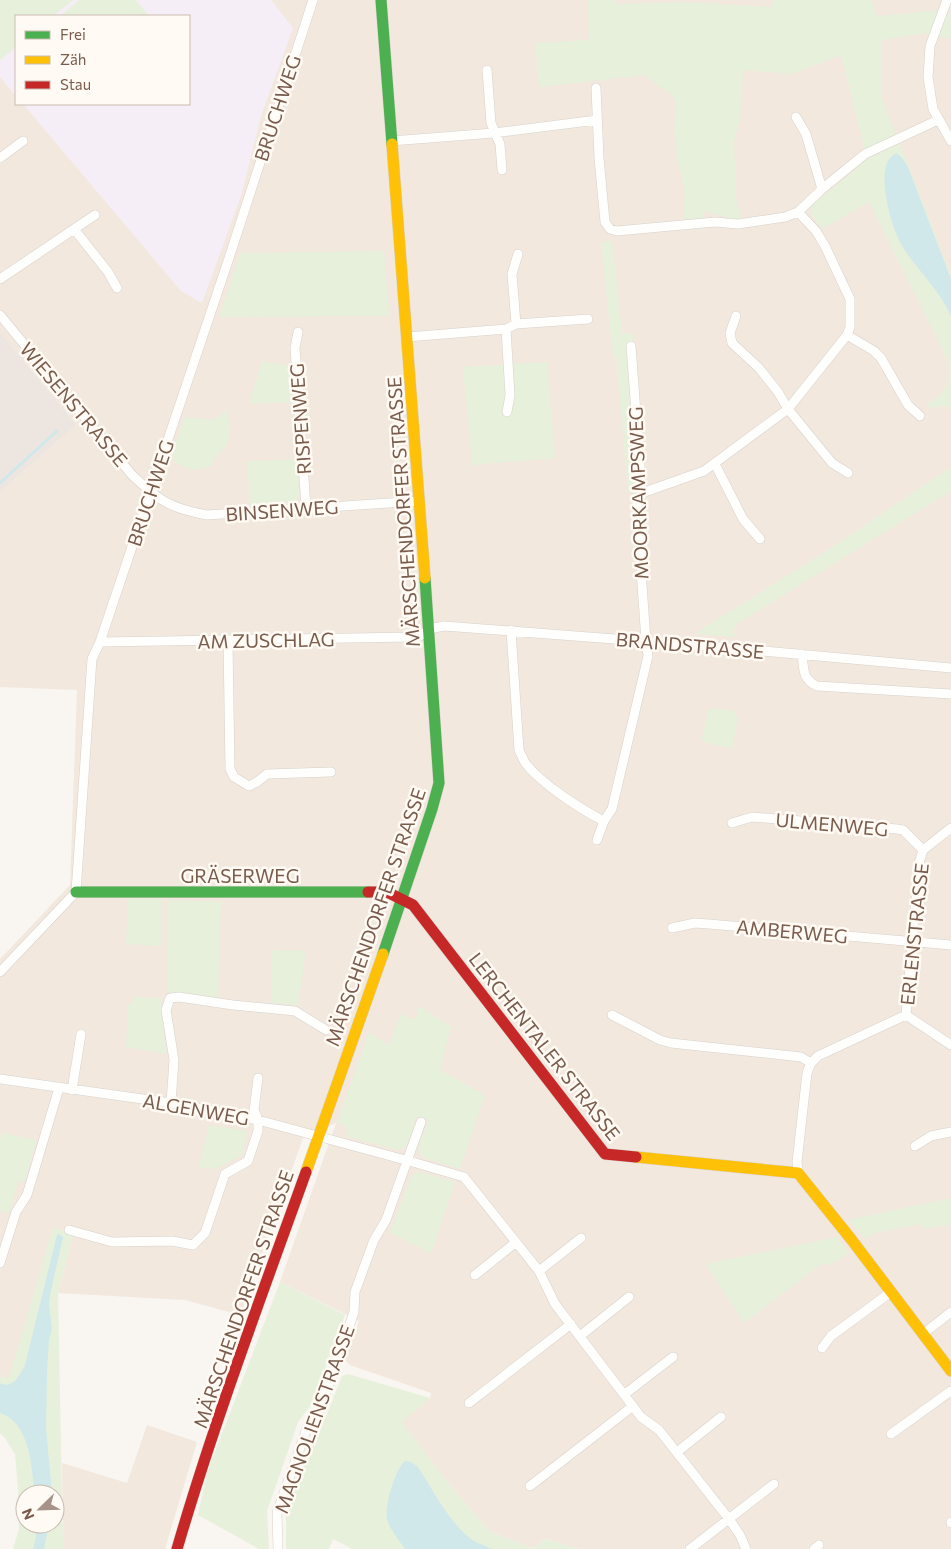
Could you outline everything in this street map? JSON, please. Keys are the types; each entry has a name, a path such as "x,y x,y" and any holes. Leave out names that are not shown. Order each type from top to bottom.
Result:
{"street":[{"name":"BRUCHWEG","path":"76,892 92,659 100,642 230,255 312,0"},
{"name":"MÄRSCHENDORFER STRASSE","path":"177,1549 201,1472 402,900 439,783 381,0"},
{"path":"947,0 930,46 928,77 933,109 951,141"},
{"path":"487,70 491,123 500,144 502,170"},
{"path":"596,88 599,158 605,222 610,229 618,231 715,222 738,224 785,217 798,212 822,189 865,154 938,120"},
{"path":"796,117 806,134 822,189"},
{"path":"391,141 494,133 597,120"},
{"path":"0,158 23,141"},
{"path":"642,493 704,471 788,409 847,335 850,327 850,299 825,246 816,231 798,212"},
{"path":"0,279 95,215"},
{"path":"74,229 108,272 117,288"},
{"path":"516,324 512,274 518,254"},
{"name":"WIESENSTRASSE","path":"0,315 132,475 150,492"},
{"path":"736,316 730,333 732,344 759,368 778,392 788,409 832,463 848,473"},
{"path":"407,337 506,329 516,324 588,319"},
{"path":"506,329 510,395 507,412"},
{"name":"RISPENWEG","path":"298,332 295,348 306,507"},
{"path":"847,335 874,351 881,358 908,405 920,416"},
{"name":"MOORKAMPSWEG","path":"597,840 604,821 612,809 648,656 637,514 637,503 642,493 631,346"},
{"path":"715,464 743,520 760,539"},
{"name":"BINSENWEG","path":"150,492 166,504 207,515 419,501"},
{"name":"BRANDSTRASSE","path":"429,629 444,626 511,630 951,668"},
{"name":"AM ZUSCHLAG","path":"100,642 415,637 420,636 429,629"},
{"path":"511,630 519,750 525,762 536,774 576,806 604,821"},
{"path":"228,641 230,769 234,777 249,786 267,774 331,772"},
{"path":"802,654 804,675 809,682 817,686 951,694"},
{"name":"ULMENWEG","path":"732,822 752,817 897,829 903,830 923,850"},
{"name":"ERLENSTRASSE","path":"811,1063 818,1056 906,1015 919,863 923,850 951,828"},
{"path":"0,972 76,892"},
{"name":"GRÄSERWEG","path":"76,892 387,892 402,900"},
{"name":"LERCHENTALER STRASSE","path":"402,900 413,905 605,1154 798,1173"},
{"name":"AMBERWEG","path":"672,928 695,923 951,945"},
{"path":"170,1103 174,1060 166,1010 170,998 179,996 233,1005 295,1011 326,1030"},
{"path":"612,1015 671,1044 801,1057 811,1063 807,1073 797,1162 798,1173 951,1371"},
{"path":"906,1015 951,1045"},
{"path":"72,1090 82,1034"},
{"path":"69,1230 112,1242 172,1241 193,1245 206,1233 224,1174 248,1161 258,1131 258,1120 254,1110 258,1078"},
{"name":"ALGENWEG","path":"0,1079 170,1103 258,1120 464,1178 539,1271 555,1304 641,1417 660,1430 729,1518 746,1549"},
{"path":"0,1261 16,1212 26,1194 59,1088"},
{"name":"MAGNOLIENSTRASSE","path":"278,1549 277,1513 307,1428 321,1408 354,1312 355,1292 374,1240 386,1220 409,1161 421,1122"},
{"path":"915,1146 931,1136 951,1132"},
{"path":"539,1271 581,1238"},
{"path":"475,1275 516,1243"},
{"path":"822,1348 831,1336 891,1292"},
{"path":"580,1336 630,1297"},
{"path":"923,1334 951,1312"},
{"path":"469,1403 571,1324"},
{"path":"625,1394 673,1357"},
{"path":"890,1434 951,1391"},
{"path":"530,1486 633,1406"},
{"path":"677,1452 721,1417"},
{"path":"690,1549 774,1484"}],"shaded area":[{"path":"0,0 951,0 951,1549 579,1549 546,1539 533,1548 490,1532 448,1483 401,1422 430,1398 431,1393 350,1365 346,1361 346,1356 359,1321 280,1282 336,1123 303,1138 240,1315 185,1300 58,1293 73,1235 9,1379 0,1377 0,959 70,885 77,690 0,687 0,492 76,425 0,332"},
{"path":"73,0 271,0 293,28 261,116 241,196 202,303 181,291 24,105 190,105 190,15 54,15"},
{"path":"15,48 15,95 0,77 0,60"},
{"path":"0,332 76,425 0,492"},
{"path":"147,1425 197,1442 165,1549 63,1549 63,1534 65,1534 65,1484 62,1484 62,1463 127,1483"}],"green space":[{"path":"0,0 73,0 54,15 15,15 15,48 0,60"},
{"path":"79,0 136,0 148,15 61,15"},
{"path":"588,0 615,0 617,4 685,2 772,7 773,0 871,0 877,16 934,11 951,13 951,39 924,33 882,40 882,99 951,274 951,279 939,244 892,222 901,245 945,302 951,316 951,411 947,406 929,408 927,404 946,387 949,376 948,361 869,202 822,229 811,214 812,205 855,170 864,147 841,55 792,74 743,70 740,119 734,141 736,198 741,218 736,220 704,211 703,218 683,220 685,193 677,156 674,129 676,109 674,97 644,75 539,87 535,43 589,40"},
{"path":"612,240 622,333 633,334 645,483 628,493 616,357 613,357 601,243"},
{"path":"384,251 389,316 219,317 240,253"},
{"path":"262,361 290,366 294,402 249,404"},
{"path":"547,362 555,458 472,465 463,367"},
{"path":"226,410 229,425 228,440 212,465 202,469 191,469 181,466 172,459 184,417 214,420"},
{"path":"298,459 299,495 297,499 292,502 250,505 247,461"},
{"path":"951,467 951,491 737,624 733,630 735,637 694,634 831,548"},
{"path":"709,708 734,711 738,717 732,749 701,741"},
{"path":"128,899 161,899 161,946 126,944"},
{"path":"168,900 221,902 218,998 168,992"},
{"path":"272,950 306,951 298,1005 271,1003"},
{"path":"133,997 161,998 166,1054 126,1047 128,1005 132,1004"},
{"path":"419,1006 451,1027 440,1070 485,1095 460,1169 424,1158 419,1153 418,1147 429,1120 416,1117 409,1141 403,1148 398,1150 349,1137 346,1126 337,1123 369,1032 389,1045 401,1014 416,1020"},
{"path":"209,1125 247,1131 242,1155 215,1169 199,1167"},
{"path":"2,1133 36,1140 24,1183 18,1181 9,1214 0,1210 0,1140"},
{"path":"419,1172 455,1182 431,1253 389,1232 410,1179 413,1174"},
{"path":"951,1198 951,1224 925,1229 920,1224 874,1233 865,1239 848,1220"},
{"path":"53,1227 73,1235 58,1293 62,1484 18,1484 15,1454 0,1433 0,1377 9,1378"},
{"path":"837,1237 849,1253 836,1262 820,1265 744,1323 706,1264"},
{"path":"280,1282 345,1315 311,1405 298,1422 267,1511 269,1549 259,1549 198,1515 207,1473"},
{"path":"348,1374 430,1398 402,1422 448,1483 490,1532 533,1548 546,1539 579,1549 352,1549 333,1539 329,1549 286,1549 286,1517 317,1428 327,1414 342,1376"},
{"path":"18,1534 63,1534 63,1549 13,1549"}],"water":[{"path":"897,153 908,167 951,279 951,316 934,288 902,246 893,226 886,196 885,169 889,159"},
{"path":"59,1234 63,1237 50,1295 49,1304 52,1330 49,1339 47,1372 46,1428 51,1484 34,1484 28,1448 24,1436 10,1418 0,1413 0,1383 8,1385 12,1383 25,1365 57,1235"},
{"path":"405,1461 411,1462 418,1467 457,1526 474,1541 492,1549 405,1549 390,1527 387,1519 387,1506 394,1480"},
{"path":"36,1534 47,1534 44,1549 33,1549"}],"waterway":[{"path":"0,483 57,431"}],"traffic: fast":[{"path":"381,0 392,144"},
{"path":"383,954 439,783 425,578"},
{"path":"76,892 368,892"}],"traffic: slow":[{"path":"392,144 425,578"},
{"path":"306,1172 383,954"},
{"path":"636,1157 798,1173 851,1239 951,1371"}],"traffic: jam":[{"path":"368,892 387,892 413,905 605,1154 636,1157"},
{"path":"177,1549 222,1407 306,1172"}]}
